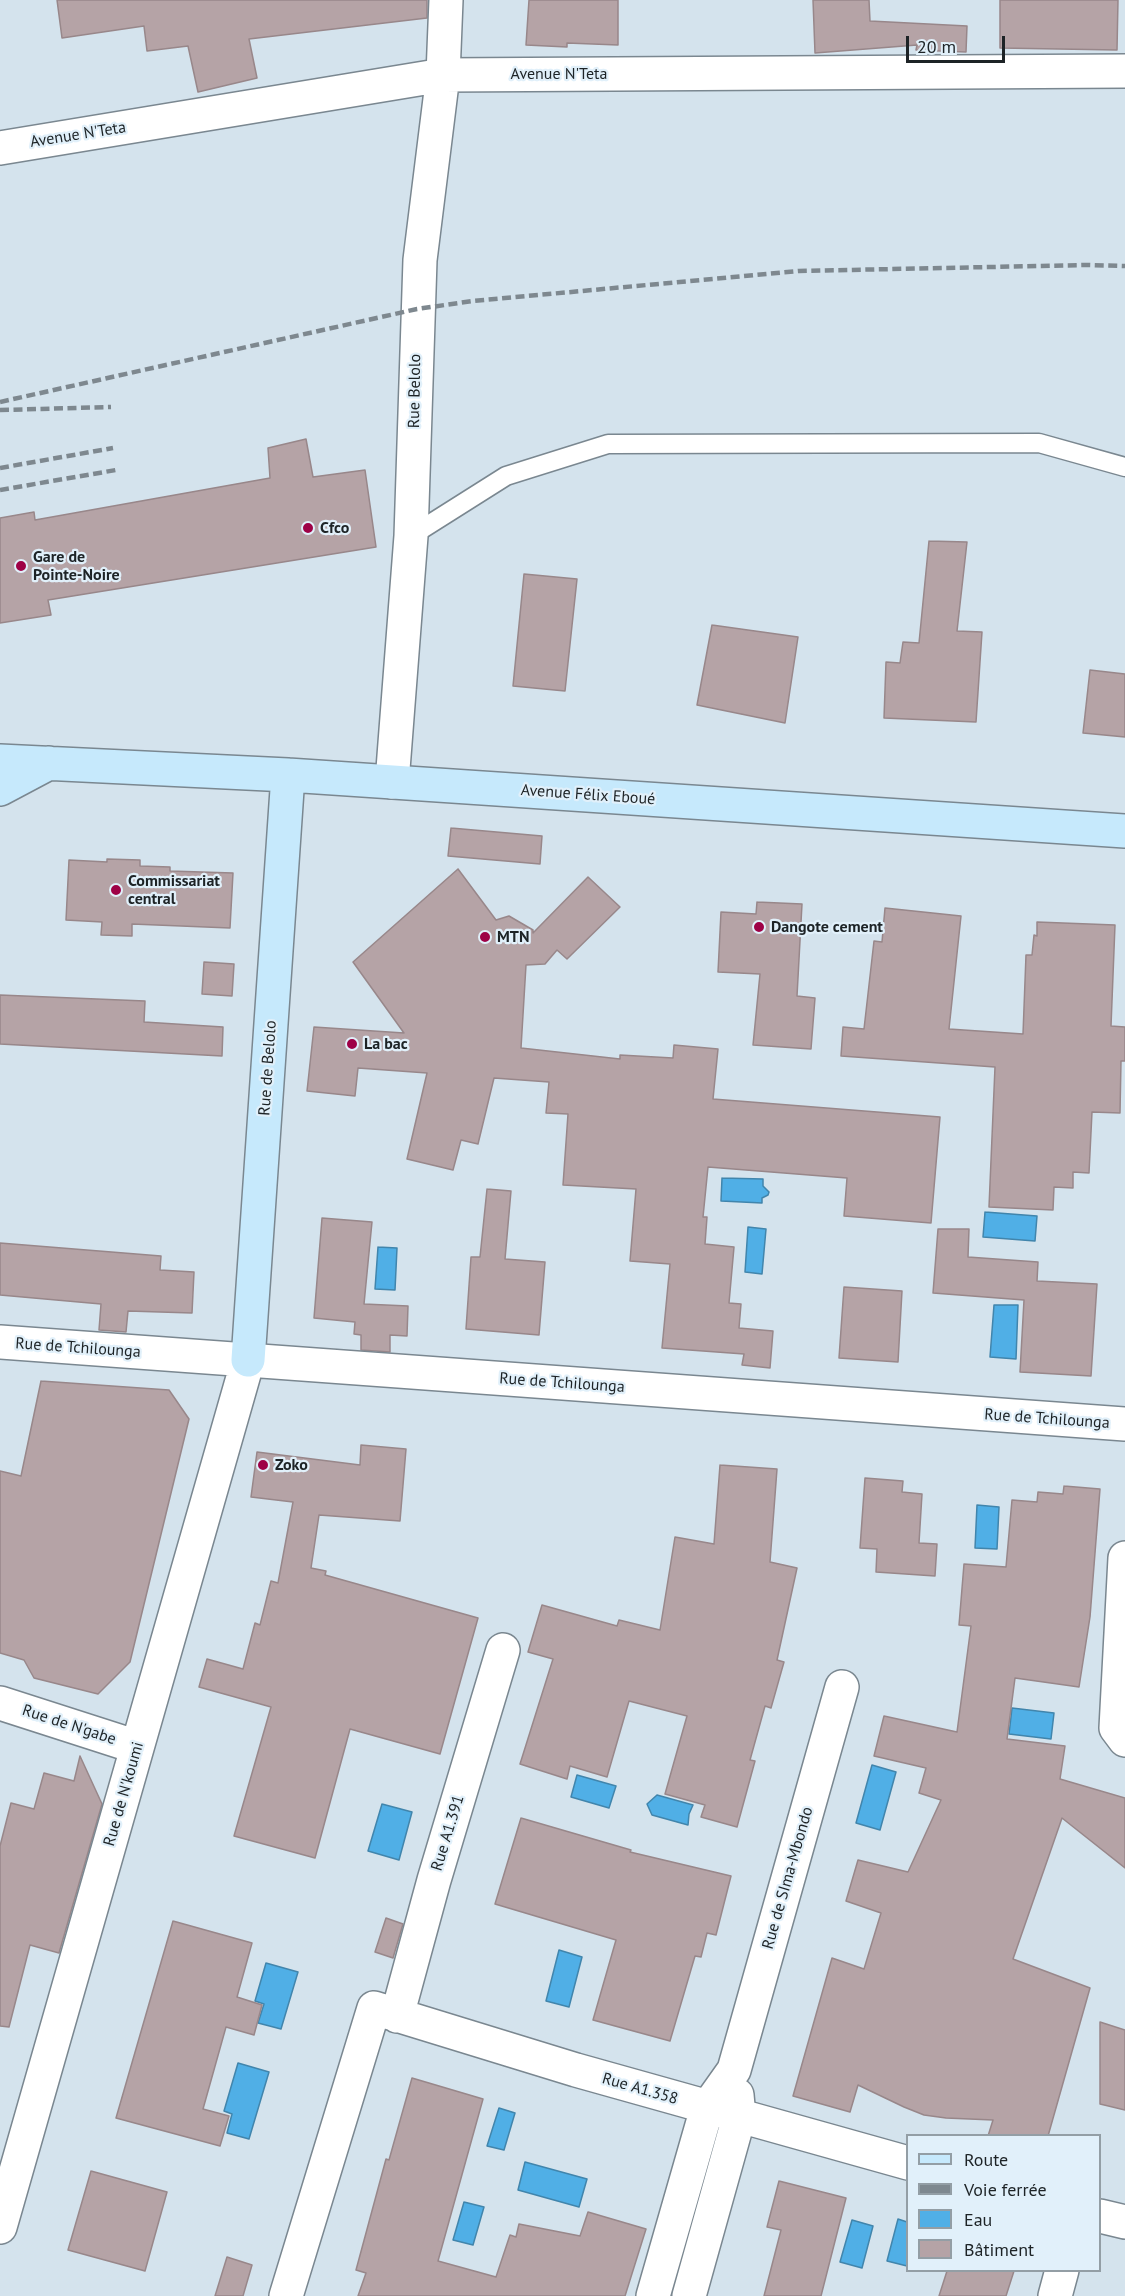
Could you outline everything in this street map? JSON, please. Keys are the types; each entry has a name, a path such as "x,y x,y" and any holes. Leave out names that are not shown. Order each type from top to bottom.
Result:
{"street":[{"name":"Rue Belolo","path":"392,782 411,536 420,260 443,75 446,0"},
{"name":"Avenue N'Teta","path":"0,148 443,75 1093,73 1125,71"},
{"name":"Avenue Félix Eboué","path":"0,760 288,775 1125,831"},
{"path":"0,789 51,762"},
{"name":"Rue de Belolo","path":"248,1360 288,775"},
{"name":"Rue de Tchilounga","path":"0,1342 1125,1424"},
{"name":"Rue de N'koumi","path":"0,2228 248,1360"},
{"path":"1125,1558 1116,1728 1125,1740"},
{"name":"Rue A1.391","path":"286,2296 434,1880 503,1650"},
{"name":"Rue de SIma-Mbondo","path":"653,2296 707,2108 734,2070 842,1687"},
{"name":"Rue de N'gabe","path":"0,1703 137,1747"},
{"name":"Rue A1.358","path":"386,2012 707,2108 906,2162"},
{"name":"Rue de SIma-Mbondo","path":"689,2296 739,2117 734,2070"},
{"path":"1101,2216 1125,2222"},
{"path":"1055,2296 1062,2272"}],"lane":[{"path":"411,536 506,476 608,444 1039,443 1125,467"}],"water":[{"path":"722,1178 763,1179 763,1186 769,1192 768,1195 762,1198 762,1203 721,1201"},
{"path":"985,1212 1037,1216 1035,1241 983,1237"},
{"path":"748,1227 766,1229 762,1274 745,1272"},
{"path":"378,1247 397,1248 395,1290 375,1289"},
{"path":"994,1305 1018,1305 1016,1359 990,1357"},
{"path":"977,1505 999,1507 997,1549 975,1548"},
{"path":"1012,1708 1054,1713 1051,1739 1009,1734"},
{"path":"872,1765 896,1772 880,1830 856,1823"},
{"path":"577,1775 616,1786 609,1808 571,1797"},
{"path":"657,1795 693,1805 688,1825 652,1815 647,1804"},
{"path":"382,1804 412,1812 399,1860 368,1851"},
{"path":"559,1950 582,1957 569,2007 546,2001"},
{"path":"266,1963 298,1972 281,2029 258,2023 264,2004 255,2001"},
{"path":"238,2063 269,2072 249,2139 227,2133 232,2114 224,2111"},
{"path":"499,2108 515,2113 504,2150 487,2146"},
{"path":"525,2162 587,2179 579,2207 518,2190"},
{"path":"464,2202 484,2207 473,2245 453,2240"},
{"path":"898,2219 906,2222 906,2266 887,2261"},
{"path":"852,2220 873,2226 862,2268 840,2262"}],"building":[{"path":"57,0 427,0 427,18 249,39 257,78 198,92 188,46 147,51 144,26 62,38"},
{"path":"529,0 618,0 618,45 567,43 567,47 526,45"},
{"path":"813,0 869,0 870,21 967,26 966,52 916,50 917,45 815,53"},
{"path":"1000,0 1118,0 1117,50 1000,48"},
{"path":"306,439 313,477 365,470 376,547 48,600 51,615 0,623 0,518 34,512 35,520 270,478 268,448"},
{"path":"929,541 967,542 957,631 982,632 976,722 884,718 886,662 900,663 903,642 919,643"},
{"path":"524,574 577,579 565,691 513,686"},
{"path":"712,625 798,637 785,723 697,705"},
{"path":"1090,670 1125,674 1125,737 1083,733"},
{"path":"451,828 542,836 540,864 448,856"},
{"path":"107,859 140,860 140,866 170,867 170,871 233,873 230,928 132,924 132,936 101,935 102,922 66,920 69,860 107,862"},
{"path":"458,869 496,920 509,916 533,930 533,933 588,877 620,907 567,959 557,950 545,964 526,965 521,1048 620,1059 620,1055 673,1058 674,1045 718,1049 713,1099 940,1117 931,1223 844,1216 847,1178 708,1167 703,1217 707,1217 705,1244 734,1247 729,1303 741,1304 739,1328 773,1331 770,1368 742,1365 744,1354 662,1348 670,1264 630,1261 636,1189 563,1185 568,1114 546,1113 549,1082 494,1078 478,1144 461,1140 453,1170 407,1159 427,1073 358,1068 355,1096 307,1091 314,1027 404,1033 353,962"},
{"path":"757,902 802,904 797,996 815,998 811,1049 753,1045 760,974 718,972 721,912 756,914"},
{"path":"885,908 961,916 949,1029 1023,1034 1026,955 1032,955 1034,935 1037,936 1037,922 1115,925 1111,1026 1125,1027 1125,1061 1121,1061 1120,1113 1092,1112 1089,1173 1073,1172 1073,1188 1054,1187 1053,1210 989,1207 995,1067 841,1056 843,1027 864,1029 874,941 882,942"},
{"path":"204,962 234,964 232,996 202,994"},
{"path":"0,995 145,1001 144,1022 223,1027 222,1056 0,1044"},
{"path":"487,1189 511,1191 505,1259 545,1262 539,1335 466,1329 471,1257 480,1257"},
{"path":"322,1218 372,1222 364,1304 408,1306 407,1336 390,1335 390,1352 361,1350 361,1335 354,1334 355,1322 314,1318"},
{"path":"938,1229 969,1229 968,1257 1038,1262 1037,1281 1097,1284 1091,1376 1020,1372 1024,1300 933,1293"},
{"path":"0,1243 161,1256 160,1270 194,1272 192,1313 128,1311 126,1332 99,1330 101,1304 0,1295"},
{"path":"844,1287 902,1291 898,1362 839,1358"},
{"path":"41,1381 169,1390 189,1419 130,1662 98,1694 34,1678 24,1660 0,1653 0,1471 21,1476"},
{"path":"361,1445 406,1449 400,1521 319,1515 311,1568 326,1571 325,1575 478,1618 440,1754 350,1729 315,1858 234,1836 271,1707 199,1687 207,1659 243,1669 255,1623 260,1625 271,1581 278,1583 293,1502 251,1497 257,1452 360,1465"},
{"path":"720,1465 777,1469 770,1562 797,1568 777,1660 784,1662 771,1708 765,1706 750,1760 755,1761 737,1827 701,1817 705,1805 665,1794 687,1716 629,1701 607,1777 570,1766 567,1779 520,1764 553,1659 528,1652 542,1605 617,1626 619,1620 660,1630 675,1537 714,1544"},
{"path":"865,1478 903,1481 902,1492 922,1494 919,1543 937,1544 935,1576 876,1572 877,1549 860,1548"},
{"path":"1064,1486 1100,1489 1090,1617 1079,1687 1015,1678 1007,1739 1065,1746 1060,1779 1125,1798 1125,1868 1062,1818 1013,1959 1090,1988 1049,2134 989,2134 993,2120 924,2115 858,2085 850,2112 793,2096 832,1958 864,1969 881,1913 846,1901 858,1860 908,1872 941,1800 919,1793 926,1768 874,1756 884,1716 957,1732 971,1626 959,1625 964,1564 1006,1567 1012,1500 1037,1502 1038,1492 1063,1494"},
{"path":"80,1756 102,1804 59,1953 30,1945 9,2027 0,2026 0,1846 11,1803 34,1809 44,1773 74,1781"},
{"path":"521,1818 631,1850 630,1852 731,1876 716,1935 707,1933 701,1957 695,1956 670,2041 593,2020 616,1940 495,1904"},
{"path":"386,1918 403,1924 393,1958 375,1952"},
{"path":"173,1921 252,1943 237,1997 262,2005 254,2035 226,2027 203,2109 229,2116 220,2146 116,2118"},
{"path":"1100,2022 1125,2030 1125,2110 1100,2104"},
{"path":"412,2078 483,2099 438,2261 496,2277 510,2235 516,2237 519,2224 580,2236 588,2212 646,2229 625,2296 358,2296 366,2273 356,2270 386,2159 389,2160"},
{"path":"91,2171 167,2192 145,2271 68,2250"},
{"path":"779,2181 846,2198 821,2296 764,2296 781,2230 767,2227"},
{"path":"227,2257 252,2265 243,2296 215,2296"},
{"path":"947,2272 1014,2272 1006,2296 939,2296"}],"railway":[{"path":"0,402 417,309 473,301 799,271 1125,266"},
{"path":"0,410 111,407"},
{"path":"0,468 113,448"},
{"path":"0,490 116,470"}],"place":[{"name":"Cfco","path":"308,528"},
{"name":"Gare de Pointe-Noire","path":"21,566"},
{"name":"Commissariat central","path":"116,890"},
{"name":"Dangote cement","path":"759,927"},
{"name":"MTN","path":"485,937"},
{"name":"La bac","path":"352,1044"},
{"name":"Zoko","path":"263,1465"}]}
